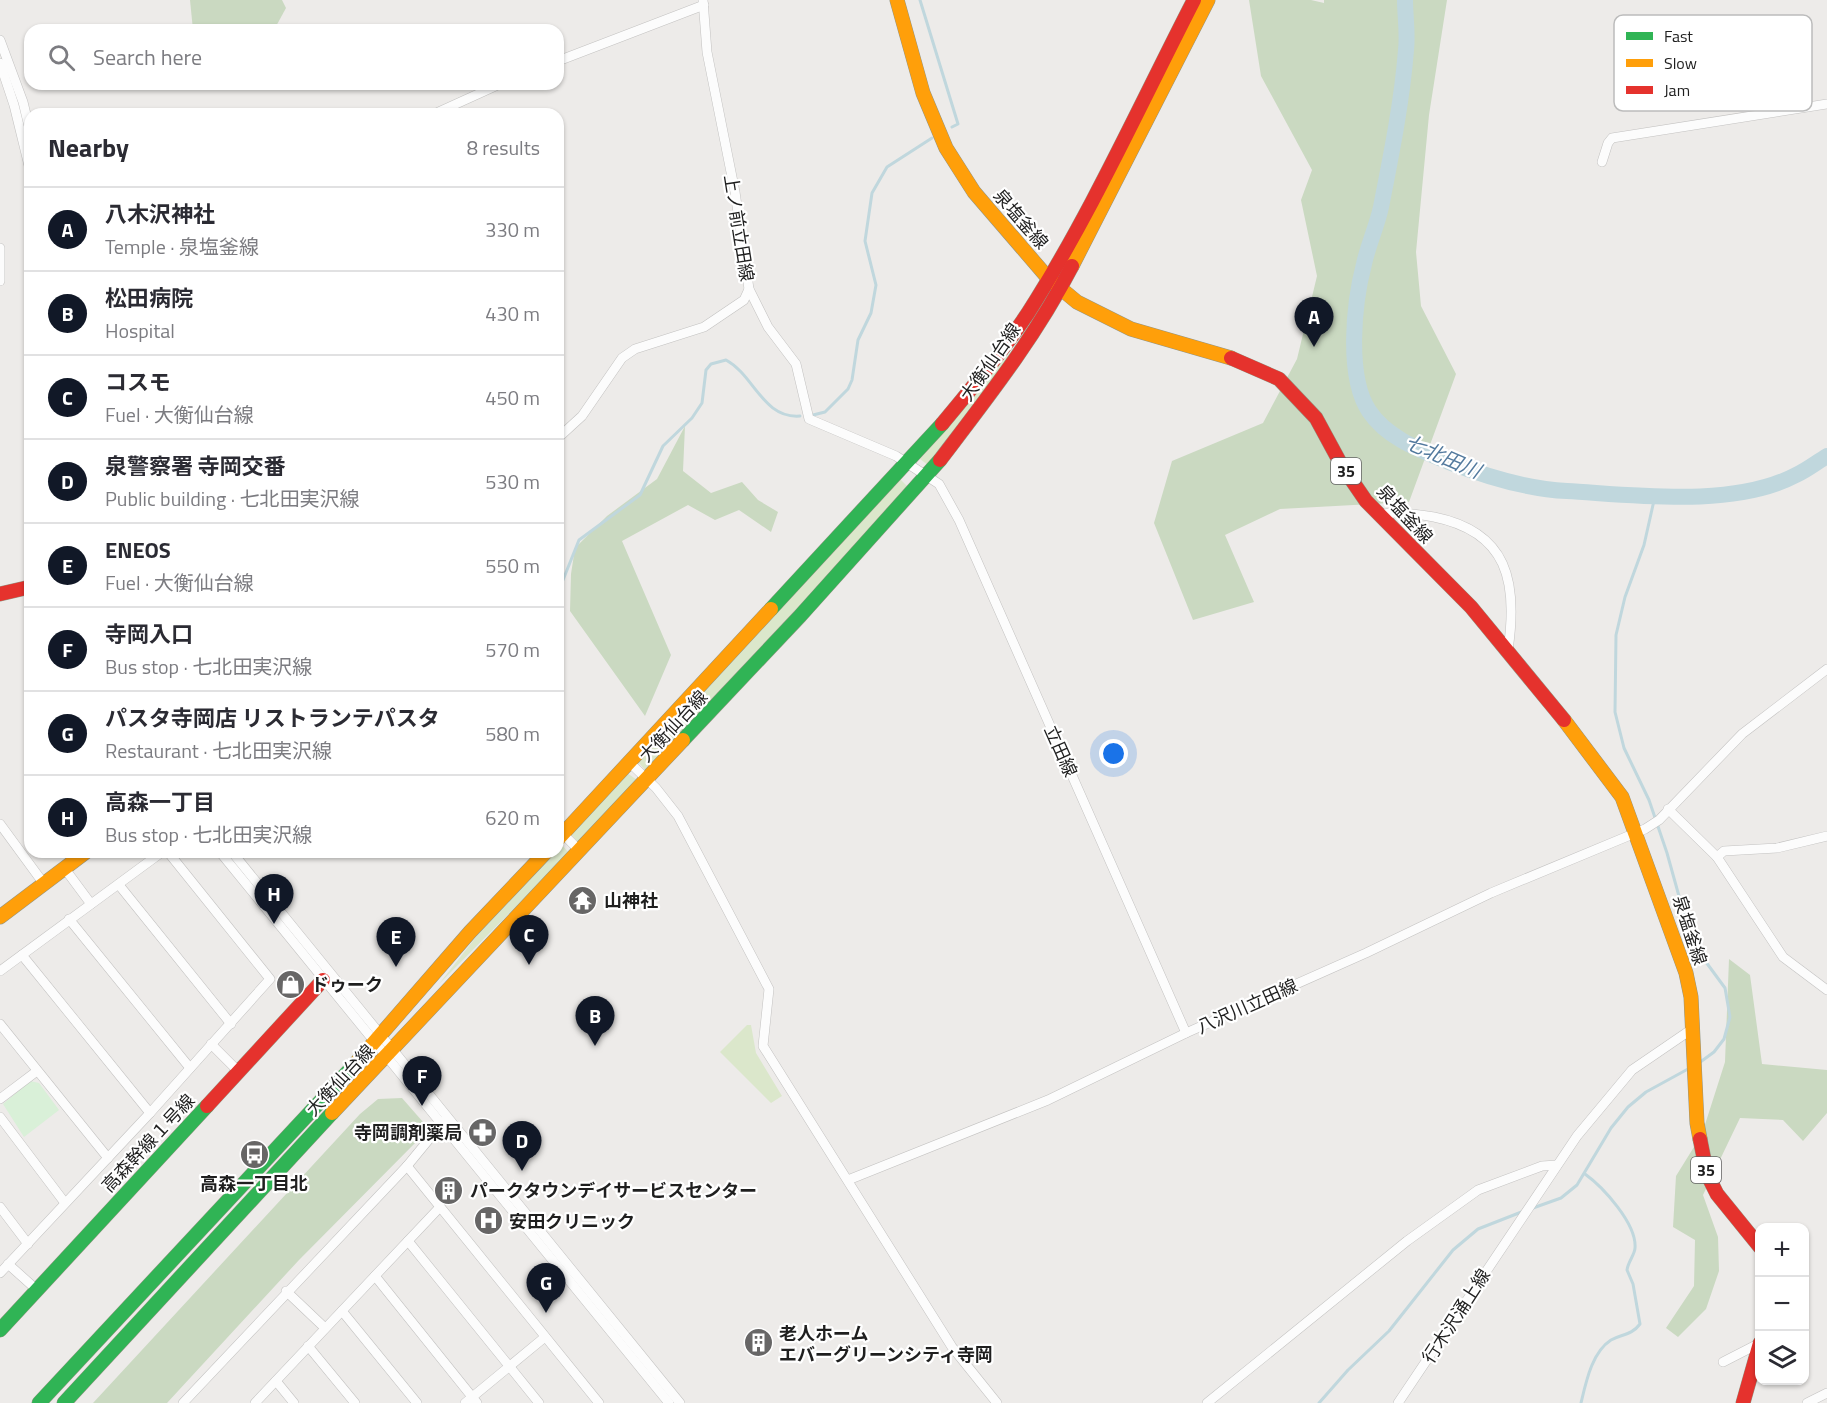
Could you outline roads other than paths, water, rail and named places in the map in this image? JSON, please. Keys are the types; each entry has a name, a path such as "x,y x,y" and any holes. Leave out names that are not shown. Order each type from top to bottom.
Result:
{"main road":[{"name":"泉塩釜線","path":"897,0 918,76 946,148 974,192 1048,278 1060,290 1100,314 1148,336 1227,356 1279,379 1316,418 1342,466 1378,515 1471,607 1612,780 1641,831 1686,973 1696,1076 1697,1123 1707,1174 1717,1194 1755,1241"},
{"name":"大衡仙台線","path":"564,833 907,462 997,357 1048,278 1126,136 1194,0"},
{"name":"大衡仙台線","path":"64,1403 648,779 927,476 1012,365 1060,290 1208,0"},
{"path":"0,594 24,588"},
{"path":"0,917 78,858"},
{"name":"大衡仙台線","path":"39,1403 378,1039 470,932 540,858"},
{"name":"高森幹線１号線","path":"0,1330 322,980"},
{"path":"1743,1403 1755,1361"}],"street":[{"path":"564,59 703,2"},
{"name":"上ノ前立田線","path":"703,2 707,52 735,192 749,289 768,327 796,364 810,419 907,462 927,476"},
{"path":"0,40 24,108"},
{"path":"0,63 24,146"},
{"path":"447,108 487,90"},
{"path":"1812,106 1827,104"},
{"path":"1602,162 1612,138 1783,111"},
{"path":"0,248 0,281"},
{"path":"564,432 582,416 622,358 635,349 704,327 744,300 749,289"},
{"name":"立田線","path":"927,476 944,490 959,520 1186,1033"},
{"path":"1378,515 1426,516 1459,522 1483,537 1499,553 1508,580 1511,633 1508,650"},
{"name":"八沢川立田線","path":"848,1180 1048,1100 1186,1033 1366,953 1491,893 1641,831 1666,811 1742,734 1827,669"},
{"path":"630,763 648,779 678,816 768,989 763,1046 952,1347 997,1403"},
{"path":"1666,811 1717,857 1783,957 1827,990"},
{"path":"0,824 24,857"},
{"path":"1717,857 1724,851 1777,848 1827,836"},
{"path":"564,840 580,851"},
{"path":"25,858 44,884"},
{"path":"0,971 154,858"},
{"path":"0,1273 150,1113 270,979 173,858"},
{"path":"225,858 322,980 378,1039"},
{"path":"237,858 378,1039 680,1403"},
{"path":"65,868 91,904"},
{"path":"119,885 231,1024"},
{"path":"69,919 190,1068"},
{"path":"22,954 150,1113"},
{"path":"0,1024 4,1036 37,1071 108,1158"},
{"name":"行木沢涌上線","path":"1398,1403 1577,1136 1632,1070 1692,1029"},
{"path":"211,1044 238,1071"},
{"path":"0,1099 37,1071"},
{"path":"0,1117 65,1203"},
{"path":"190,1401 286,1291 407,1166 445,1120"},
{"path":"445,1120 669,1403"},
{"path":"1207,1403 1407,1241 1478,1190 1542,1166 1557,1165"},
{"path":"407,1166 599,1403"},
{"path":"0,1207 28,1244"},
{"path":"255,1403 440,1207"},
{"path":"408,1241 539,1403"},
{"path":"8,1264 37,1290"},
{"path":"375,1276 471,1401 545,1337"},
{"path":"286,1291 325,1328"},
{"path":"342,1311 417,1403"},
{"path":"308,1346 355,1403"},
{"path":"1723,1362 1755,1346"},
{"path":"276,1380 294,1403"},
{"path":"1807,1403 1827,1393"}],"waterway":[{"path":"920,0 958,124 952,127"},
{"name":"七北田川","path":"1405,0 1407,44 1399,109 1381,207 1360,280 1355,318 1357,379 1362,396 1376,420 1405,442 1449,462 1507,481 1552,490 1653,496 1714,496 1771,485 1800,473 1827,456"},
{"path":"813,415 825,412 848,389 852,380 858,340 871,313 876,285 865,241 872,193 887,167 932,138"},
{"path":"564,578 579,540 640,495 663,446 692,418 702,403 706,370 711,364 726,360 736,367 768,404 777,411 800,416"},
{"path":"1655,496 1644,545 1625,597 1616,635 1615,712 1624,748 1649,800 1667,853 1692,943 1725,988 1730,1017 1724,1039 1714,1052 1699,1063"},
{"path":"1533,1208 1561,1198 1577,1185 1611,1128 1628,1107 1646,1092 1688,1069"},
{"path":"1581,1403 1594,1360 1604,1345 1637,1328 1640,1324 1633,1284 1627,1270 1635,1248 1631,1228 1618,1207 1585,1174"},
{"path":"1319,1403 1348,1370 1389,1331 1453,1250 1478,1229 1524,1211"}],"place":[{"name":"八木沢神社","path":"1314,347"},
{"name":"山神社","path":"583,900"},
{"name":"高森一丁目","path":"274,924"},
{"name":"コスモ","path":"529,965"},
{"name":"ENEOS","path":"396,967"},
{"name":"ドゥーク","path":"290,984"},
{"name":"松田病院","path":"595,1046"},
{"name":"寺岡入口","path":"422,1106"},
{"name":"寺岡調剤薬局","path":"483,1132"},
{"name":"高森一丁目北","path":"254,1154"},
{"name":"泉警察署 寺岡交番","path":"522,1171"},
{"name":"パークタウンデイサービスセンター","path":"449,1190"},
{"name":"安田クリニック","path":"488,1221"},
{"name":"パスタ寺岡店 リストランテパスタ","path":"546,1313"},
{"name":"老人ホーム エバーグリーンシティ寺岡","path":"758,1343"}]}
